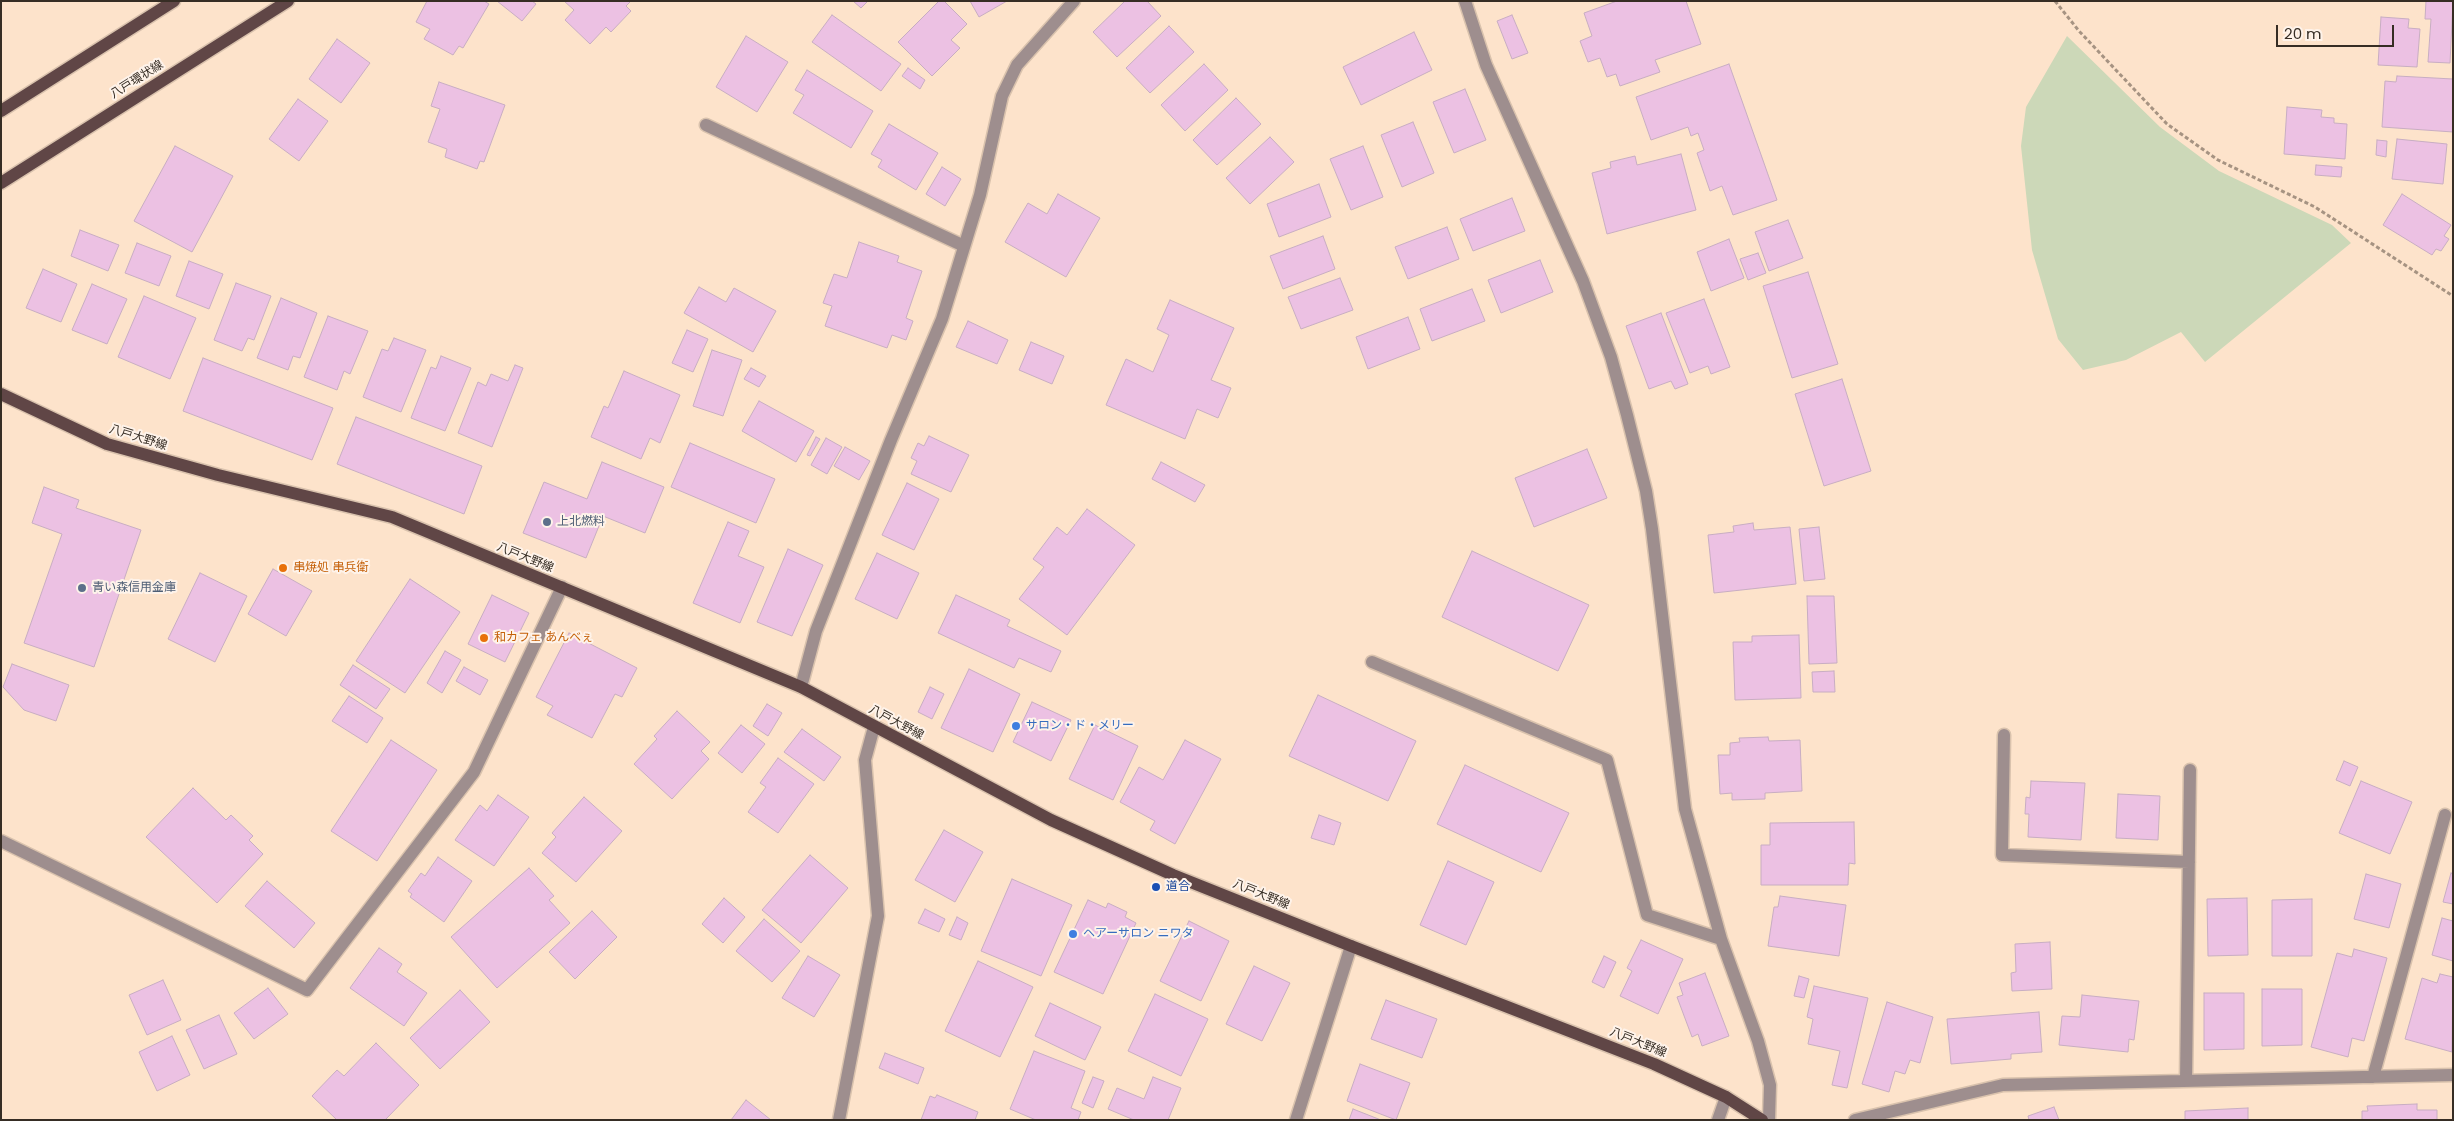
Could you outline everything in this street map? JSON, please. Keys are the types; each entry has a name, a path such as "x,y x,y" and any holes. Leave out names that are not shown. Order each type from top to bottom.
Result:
{"main road":[{"path":"1,111 174,1"},
{"name":"八戸環状線","path":"1,183 288,1"},
{"name":"八戸大野線","path":"1,394 107,444 218,475 392,517 562,587 801,687 1051,820 1174,875 1654,1064 1726,1097 1762,1120"}],"street":[{"path":"801,687 816,631 891,440 942,319 980,195 1002,96 1017,65 1074,1"},
{"path":"1465,1 1486,65 1583,281 1611,357 1627,415 1646,491 1652,529 1685,809 1722,939 1758,1041 1770,1086 1769,1120"},
{"path":"706,125 964,246"},
{"path":"1,841 307,990 474,772 562,587"},
{"path":"1372,662 1607,760 1647,915 1722,939"},
{"path":"839,1120 878,916 865,760 874,727"},
{"path":"2004,735 2002,855 2189,862"},
{"path":"2186,1081 2190,770"},
{"path":"2373,1077 2445,815"},
{"path":"1296,1120 1351,946"},
{"path":"1855,1120 2003,1085 2453,1075"},
{"path":"1718,1120 1726,1097"}],"path":[{"path":"2055,1 2079,31 2167,124 2218,160 2315,207 2453,296"}],"green space":[{"path":"2067,36 2160,127 2219,171 2332,225 2351,243 2205,362 2181,332 2126,360 2083,370 2058,339 2032,250 2021,146 2026,107"}],"building":[{"path":"427,1 484,1 489,4 463,48 459,46 453,55 424,39 430,29 416,22"},
{"path":"497,1 532,1 536,4 522,21"},
{"path":"564,1 631,1 626,6 631,11 611,32 606,27 590,44 565,20 574,10"},
{"path":"853,1 868,1 861,8"},
{"path":"939,1 944,1 967,24 951,40 960,48 932,76 898,42"},
{"path":"970,1 1007,1 979,17"},
{"path":"1125,1 1147,1 1161,16 1117,57 1093,32"},
{"path":"1617,1 1686,1 1701,44 1655,60 1660,72 1620,86 1616,74 1607,77 1600,58 1588,62 1580,41 1592,36 1584,13"},
{"path":"2426,1 2453,1 2450,63 2428,62 2431,19 2425,19"},
{"path":"832,15 901,64 881,91 812,42"},
{"path":"1512,15 1528,53 1512,59 1497,21"},
{"path":"2381,17 2409,19 2408,28 2420,29 2417,67 2378,65"},
{"path":"1169,26 1194,52 1150,93 1126,68"},
{"path":"1414,32 1432,70 1361,105 1343,67"},
{"path":"746,36 788,62 757,112 716,87"},
{"path":"337,39 370,63 341,103 309,79"},
{"path":"1204,64 1228,90 1185,131 1161,105"},
{"path":"1729,64 1777,200 1733,215 1722,186 1710,191 1697,153 1704,150 1698,133 1691,136 1688,127 1651,140 1636,97"},
{"path":"908,68 925,80 920,89 902,76"},
{"path":"807,70 873,111 851,148 793,113 804,95 795,90"},
{"path":"2397,76 2453,79 2453,132 2382,127 2385,81 2396,82"},
{"path":"439,82 505,105 484,162 480,161 477,169 445,157 447,149 428,142 440,109 431,106"},
{"path":"1465,89 1486,140 1454,153 1433,102"},
{"path":"1236,98 1261,124 1217,165 1193,140"},
{"path":"298,99 328,121 299,161 269,139"},
{"path":"2287,107 2322,110 2321,117 2334,118 2334,123 2347,124 2345,159 2284,154"},
{"path":"1413,122 1434,173 1402,187 1381,135"},
{"path":"889,124 938,153 916,190 878,167 882,160 871,154"},
{"path":"1270,137 1294,162 1250,204 1226,178"},
{"path":"2397,139 2447,144 2443,184 2392,179"},
{"path":"2377,140 2387,141 2386,157 2376,155"},
{"path":"175,146 233,176 192,252 134,221"},
{"path":"1363,146 1383,197 1351,210 1330,159"},
{"path":"1681,154 1696,210 1607,234 1592,173 1611,168 1610,162 1635,156 1637,165"},
{"path":"2316,165 2342,167 2341,177 2315,175"},
{"path":"942,167 961,179 945,206 926,194"},
{"path":"1319,184 1331,217 1279,237 1267,204"},
{"path":"1058,194 1100,218 1066,277 1005,242 1028,203 1047,214"},
{"path":"2402,194 2451,225 2444,236 2449,239 2441,251 2436,249 2432,255 2383,225"},
{"path":"1512,198 1525,231 1473,251 1460,219"},
{"path":"1788,220 1803,258 1769,271 1755,232"},
{"path":"1447,227 1459,259 1408,279 1395,247"},
{"path":"80,230 119,245 108,271 71,256"},
{"path":"1323,236 1335,269 1283,289 1270,256"},
{"path":"1729,239 1744,278 1711,291 1697,252"},
{"path":"859,242 899,256 897,262 922,271 906,318 913,321 906,340 892,335 887,348 825,326 832,306 823,303 834,274 847,278"},
{"path":"137,243 171,256 159,286 125,273"},
{"path":"1758,253 1766,273 1748,280 1740,259"},
{"path":"1540,260 1553,292 1501,313 1488,280"},
{"path":"189,261 223,274 209,309 176,296"},
{"path":"43,269 77,284 61,322 26,308"},
{"path":"1808,272 1838,364 1792,378 1763,286"},
{"path":"1340,278 1353,310 1301,329 1288,297"},
{"path":"236,283 271,296 254,340 248,338 242,351 214,340"},
{"path":"92,284 127,299 107,344 72,330"},
{"path":"699,287 726,302 734,288 776,311 753,352 684,313"},
{"path":"1472,289 1485,321 1432,341 1420,309"},
{"path":"144,296 196,318 170,379 118,357"},
{"path":"281,298 317,313 300,358 293,356 288,370 257,358"},
{"path":"1704,299 1730,367 1711,374 1708,366 1690,373 1666,313"},
{"path":"1170,300 1234,328 1211,380 1231,388 1218,418 1197,409 1185,439 1106,405 1126,359 1153,372 1169,335 1157,329"},
{"path":"1661,313 1688,384 1675,389 1671,381 1649,389 1626,326"},
{"path":"328,316 368,331 350,374 344,371 337,390 304,377"},
{"path":"1408,317 1420,349 1368,369 1356,337"},
{"path":"968,321 1008,340 997,364 956,347"},
{"path":"687,330 708,339 693,372 672,363"},
{"path":"394,338 426,350 401,412 363,397 382,349 388,351"},
{"path":"1031,342 1064,356 1052,384 1019,370"},
{"path":"712,350 742,360 723,416 693,406"},
{"path":"441,356 471,368 445,431 411,418 431,367 436,369"},
{"path":"203,358 333,408 312,460 183,411"},
{"path":"515,365 523,368 492,447 458,433 478,382 486,386 491,374 508,381"},
{"path":"751,368 766,376 759,387 744,379"},
{"path":"624,371 680,395 660,443 650,438 641,459 591,437 604,406 608,408"},
{"path":"1842,379 1871,471 1824,486 1795,394"},
{"path":"759,401 814,431 796,462 742,431"},
{"path":"356,417 482,466 464,514 337,464"},
{"path":"929,436 969,455 951,492 911,474 917,461 911,458 918,443 924,446"},
{"path":"816,437 820,439 810,456 807,455"},
{"path":"826,438 842,447 827,474 811,465"},
{"path":"690,443 775,479 756,523 671,487"},
{"path":"845,447 870,461 859,480 834,466"},
{"path":"1587,449 1607,498 1534,527 1515,478"},
{"path":"602,462 664,487 645,533 603,516 586,558 523,533 544,482 587,499"},
{"path":"1161,462 1205,485 1195,502 1152,479"},
{"path":"907,483 939,499 914,550 882,535"},
{"name":"青い森信用金庫","path":"44,487 79,500 76,508 141,530 94,667 24,643 62,534 32,523"},
{"path":"1087,509 1135,545 1067,635 1019,599 1044,567 1033,559 1057,527 1067,535"},
{"path":"728,522 749,531 738,556 764,567 740,623 693,603"},
{"path":"1753,523 1754,530 1790,527 1796,584 1714,593 1708,535 1734,532 1733,526"},
{"path":"1819,527 1825,579 1804,581 1799,529"},
{"path":"788,549 823,565 792,636 757,622"},
{"path":"1472,551 1589,605 1558,671 1442,617"},
{"path":"877,553 919,573 897,619 855,599"},
{"path":"273,569 312,591 286,636 248,614"},
{"path":"200,573 247,596 215,662 168,639"},
{"path":"410,579 460,612 405,693 356,661"},
{"path":"492,595 529,613 505,662 468,644"},
{"path":"956,595 1010,620 1007,626 1061,651 1051,672 1019,658 1014,668 938,633"},
{"path":"1807,596 1834,596 1837,663 1809,664"},
{"path":"569,633 637,668 622,697 615,694 592,738 547,715 553,706 536,697"},
{"path":"1799,635 1801,698 1735,700 1733,642 1752,642 1752,636"},
{"path":"445,651 461,660 442,693 427,683"},
{"path":"12,664 69,685 56,721 24,710 3,687"},
{"path":"353,665 390,689 376,709 340,685"},
{"path":"464,667 488,680 480,695 456,681"},
{"path":"969,669 1020,694 993,752 941,728"},
{"path":"1834,671 1835,692 1813,692 1812,672"},
{"path":"930,687 944,694 932,719 918,712"},
{"path":"1318,695 1416,741 1388,801 1289,756"},
{"path":"349,696 383,718 367,743 332,721"},
{"path":"1032,702 1071,720 1051,761 1013,742"},
{"path":"767,704 782,713 768,736 753,726"},
{"path":"677,711 710,742 701,751 709,759 672,799 634,764 657,739 654,736"},
{"path":"741,725 765,744 742,773 718,753"},
{"path":"1095,725 1138,746 1113,800 1069,779"},
{"path":"802,729 841,757 824,781 784,752"},
{"path":"1768,737 1769,741 1800,740 1802,791 1765,793 1765,799 1732,800 1732,793 1720,794 1718,755 1730,755 1730,743 1740,742 1739,738"},
{"path":"391,740 437,770 377,861 331,831"},
{"path":"1185,740 1221,759 1175,844 1150,830 1155,821 1120,802 1139,767 1163,780"},
{"path":"778,758 814,784 778,833 748,812 766,787 760,783"},
{"path":"2344,761 2358,767 2350,786 2336,780"},
{"path":"1465,765 1569,813 1541,872 1437,824"},
{"path":"2031,781 2085,783 2081,840 2028,837 2029,814 2025,814 2026,797 2030,798"},
{"path":"2361,781 2412,802 2390,854 2339,833"},
{"path":"193,788 226,820 231,815 253,836 249,840 263,854 217,903 146,837"},
{"path":"2118,794 2160,796 2158,840 2116,838"},
{"path":"498,795 529,817 494,866 455,840 480,805 487,811"},
{"path":"584,797 622,831 576,882 542,853 556,837 552,833"},
{"path":"1319,815 1341,823 1334,845 1311,838"},
{"path":"1854,822 1855,864 1849,863 1848,885 1761,885 1761,845 1770,845 1770,823"},
{"path":"944,830 983,852 955,902 915,880"},
{"path":"810,855 848,888 801,943 762,910"},
{"path":"438,857 472,881 444,922 410,897 412,894 408,891 421,873 425,876"},
{"path":"1448,861 1494,882 1466,945 1420,925"},
{"path":"529,868 554,896 549,900 570,923 497,988 451,937"},
{"path":"2451,873 2453,874 2453,904 2443,902"},
{"path":"2366,874 2401,884 2389,928 2354,919"},
{"path":"1012,879 1072,905 1041,976 981,951"},
{"path":"267,881 315,923 294,948 245,906"},
{"path":"1780,896 1846,905 1839,956 1768,946 1774,907 1778,907"},
{"path":"724,898 745,917 723,943 702,924"},
{"path":"2247,898 2248,955 2208,956 2207,899"},
{"path":"2312,899 2312,956 2272,956 2272,900"},
{"path":"1088,900 1106,908 1108,903 1127,912 1125,917 1136,923 1103,994 1054,972"},
{"path":"925,909 945,919 939,932 918,923"},
{"path":"592,911 617,937 575,979 549,952"},
{"path":"957,917 968,923 961,940 949,935"},
{"path":"2442,918 2453,921 2453,961 2432,955"},
{"path":"764,919 800,951 772,982 736,951"},
{"path":"1189,921 1229,941 1201,1001 1160,981"},
{"path":"1641,940 1683,959 1658,1014 1620,996 1632,971 1627,968"},
{"path":"2050,942 2052,989 2012,991 2011,973 2016,972 2015,944"},
{"path":"379,948 402,964 397,972 427,993 404,1026 350,988"},
{"path":"2354,949 2387,958 2364,1041 2352,1038 2348,1057 2311,1047 2337,953 2352,957"},
{"path":"808,956 840,975 814,1017 782,998"},
{"path":"1604,956 1616,962 1604,988 1592,982"},
{"path":"978,961 1033,987 1000,1057 945,1031"},
{"path":"1254,966 1290,983 1262,1041 1226,1024"},
{"path":"1705,973 1729,1036 1702,1046 1698,1034 1692,1037 1677,997 1683,995 1679,983"},
{"path":"2440,974 2453,977 2452,1052 2405,1039 2422,978 2437,983"},
{"path":"1799,976 1809,979 1804,998 1794,996"},
{"path":"163,980 181,1020 147,1035 129,995"},
{"path":"1814,986 1868,998 1847,1088 1832,1085 1840,1051 1808,1044 1813,1019 1807,1017"},
{"path":"268,988 288,1014 254,1039 234,1013"},
{"path":"2262,989 2302,989 2302,1045 2262,1046"},
{"path":"460,990 490,1022 440,1069 410,1038"},
{"path":"2204,993 2244,993 2244,1049 2204,1050"},
{"path":"1155,994 1208,1019 1181,1076 1128,1051"},
{"path":"2082,995 2139,1001 2134,1040 2129,1039 2128,1052 2059,1045 2062,1016 2080,1017"},
{"path":"1386,1000 1437,1019 1422,1058 1371,1039"},
{"path":"1887,1002 1933,1017 1920,1063 1910,1060 1905,1074 1895,1071 1889,1092 1862,1084"},
{"path":"1050,1003 1101,1027 1085,1060 1035,1036"},
{"path":"2039,1012 2042,1052 2011,1054 2011,1059 1951,1064 1947,1019"},
{"path":"219,1015 237,1054 204,1069 186,1030"},
{"path":"172,1036 190,1075 157,1091 139,1052"},
{"path":"376,1043 419,1085 385,1120 337,1120 312,1096 337,1070 344,1076"},
{"path":"1034,1051 1085,1071 1071,1108 1081,1112 1078,1120 1036,1120 1010,1109"},
{"path":"885,1053 924,1068 918,1084 879,1068"},
{"path":"1360,1064 1410,1083 1396,1120 1347,1101"},
{"path":"1093,1077 1104,1081 1093,1108 1082,1103"},
{"path":"1153,1077 1181,1088 1168,1120 1134,1120 1108,1109 1117,1088 1144,1099"},
{"path":"937,1095 978,1112 975,1120 921,1120 930,1096 935,1098"},
{"path":"746,1100 771,1120 731,1120"},
{"path":"2417,1104 2417,1110 2437,1110 2437,1120 2362,1120 2362,1111 2368,1111 2367,1106"},
{"path":"2054,1107 2059,1120 2029,1120 2028,1116"},
{"path":"2248,1108 2248,1120 2185,1120 2185,1111"},
{"path":"1353,1109 1381,1120 1349,1120"}],"place":[{"name":"上北燃料","path":"547,522"},
{"name":"串焼処 串兵衛","path":"283,568"},
{"name":"青い森信用金庫","path":"82,588"},
{"name":"和カフェ あんべぇ","path":"484,638"},
{"name":"サロン・ド・メリー","path":"1016,726"},
{"name":"道合","path":"1156,887"},
{"name":"ヘアーサロン ニワタ","path":"1073,934"}]}
